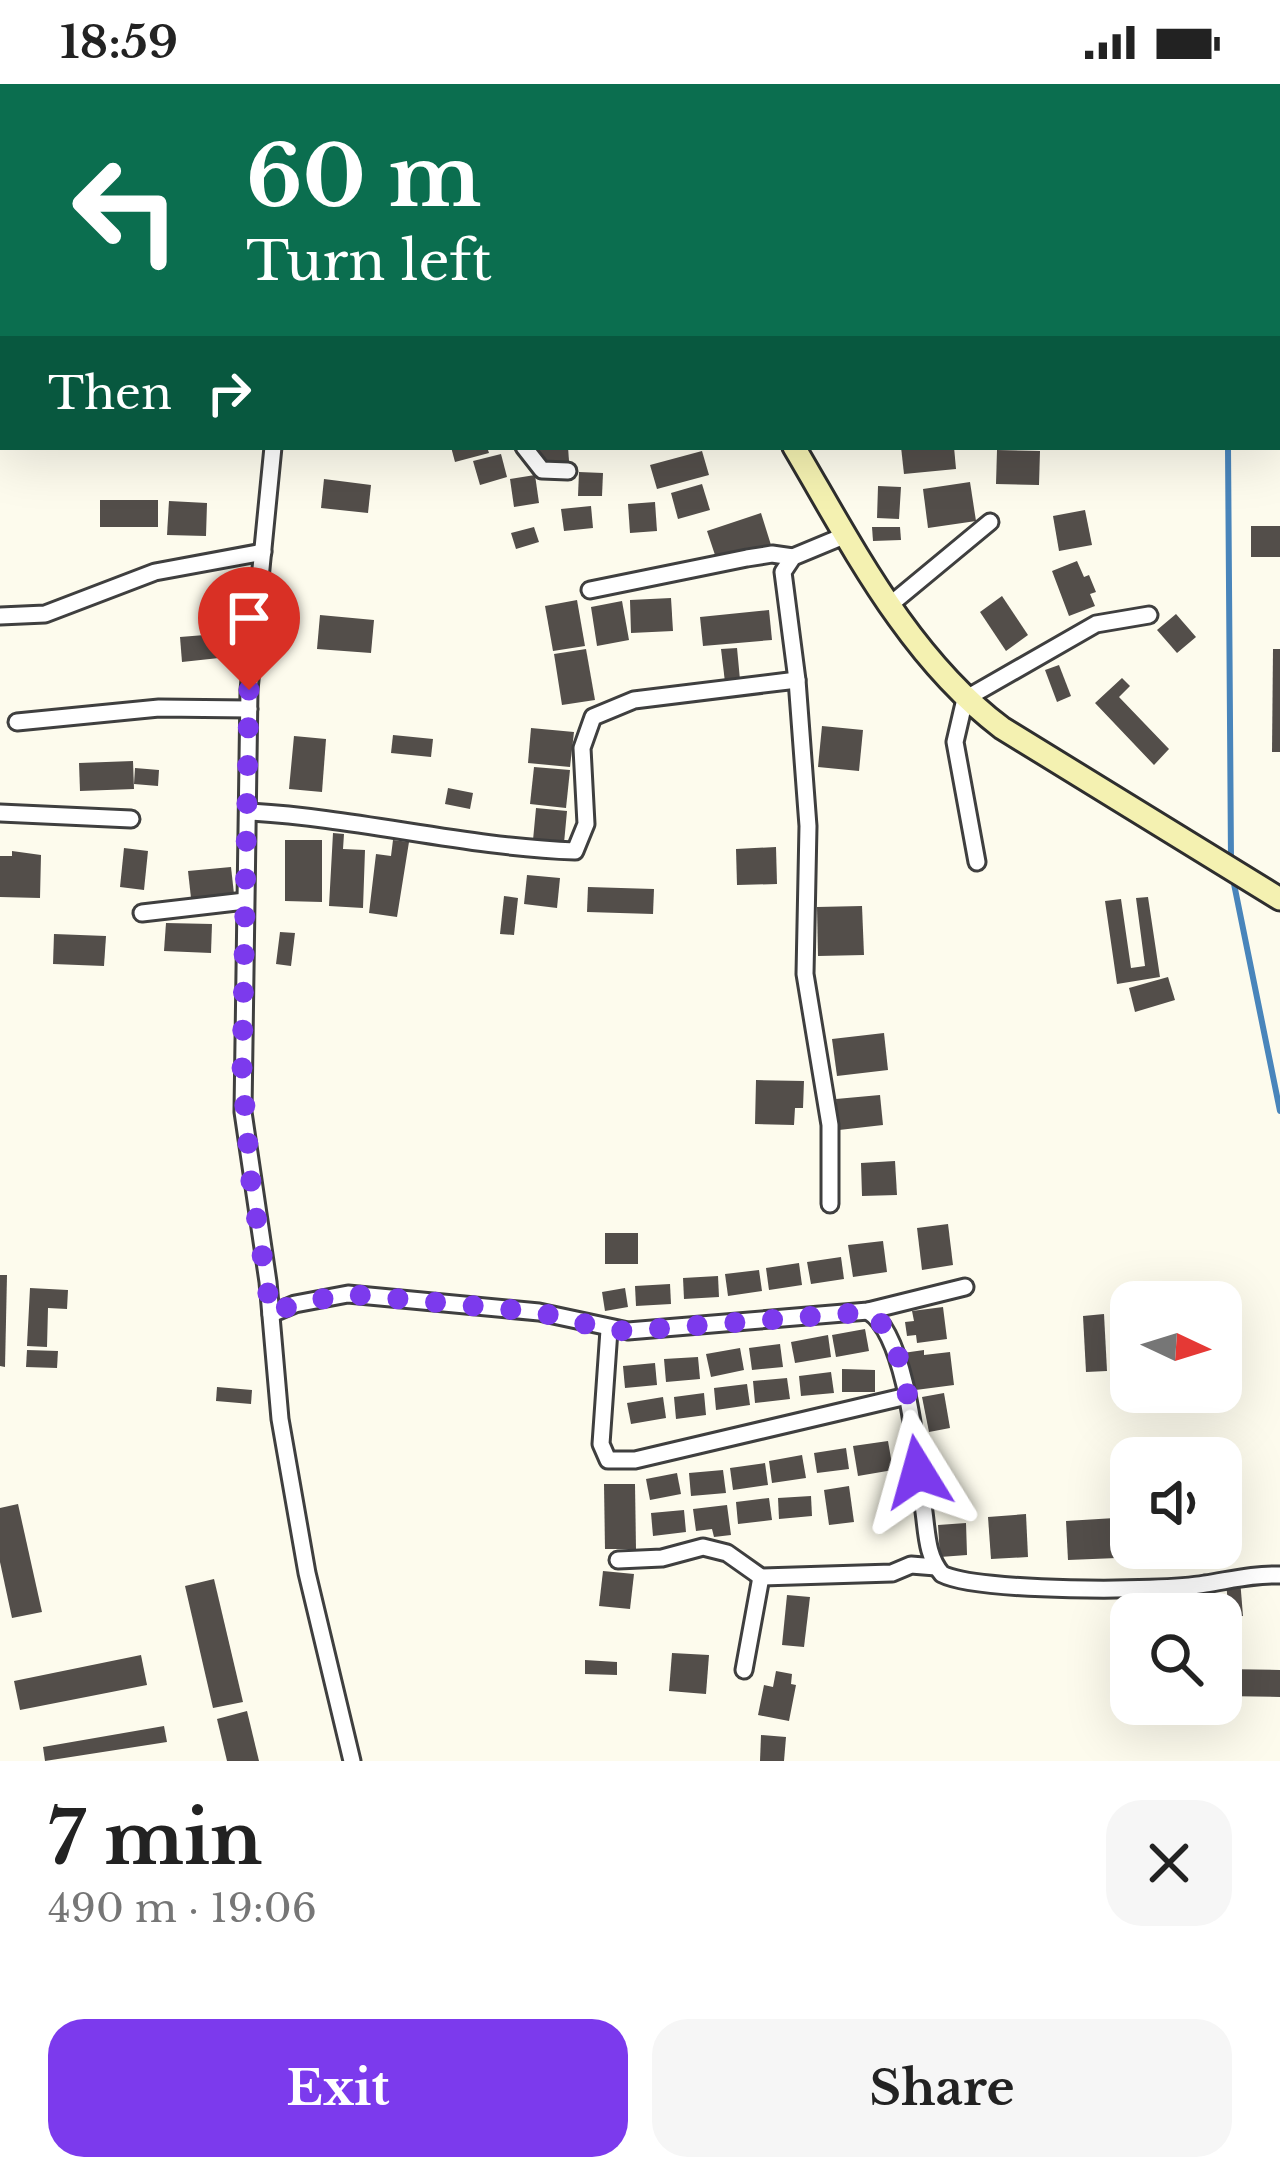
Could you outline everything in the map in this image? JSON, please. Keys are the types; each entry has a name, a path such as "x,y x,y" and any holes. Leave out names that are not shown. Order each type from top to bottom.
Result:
{"main road":[{"path":"796,450 891,604 942,677 965,699 1002,728 1280,899"}],"street":[{"path":"273,450 248,709 243,1112 271,1314 280,1419 307,1573 352,1761"},
{"path":"526,450 542,470 568,471"},
{"path":"891,604 990,522"},
{"path":"590,590 747,558 793,557 846,535"},
{"path":"0,616 45,614 155,572 263,552"},
{"path":"793,557 783,572 808,826 805,974 830,1125 830,1204"},
{"path":"976,862 956,742 965,699 1096,623 1149,615"},
{"path":"249,812 387,826 522,849 575,851 586,824 582,748 593,717 634,700 797,680"},
{"path":"16,722 158,708 248,709"},
{"path":"0,813 131,819"},
{"path":"142,913 245,901"},
{"path":"271,1314 295,1304 348,1294 538,1312 609,1330 868,1312 965,1288"},
{"path":"868,1312 881,1319 891,1334 907,1396 929,1548 936,1567"},
{"path":"609,1330 601,1444 608,1460 635,1460 907,1396"},
{"path":"618,1560 662,1558 703,1547 727,1552 761,1577 892,1573 911,1565 936,1567 962,1582 1050,1588 1171,1587 1280,1575"},
{"path":"744,1670 761,1577"}],"building":[{"path":"452,450 489,453 455,462"},
{"path":"537,450 568,450 569,461 538,463"},
{"path":"901,450 954,450 956,469 904,474"},
{"path":"997,450 1040,451 1039,485 996,484"},
{"path":"702,451 709,475 657,489 650,465"},
{"path":"501,454 507,477 480,485 473,461"},
{"path":"579,472 603,473 602,496 578,496"},
{"path":"535,475 539,503 514,507 510,479"},
{"path":"324,479 371,485 368,513 321,508"},
{"path":"970,482 976,521 928,528 923,489"},
{"path":"702,484 710,510 678,519 671,493"},
{"path":"878,486 901,487 899,519 877,518"},
{"path":"100,500 158,500 158,527 100,527"},
{"path":"169,501 207,503 206,536 167,535"},
{"path":"655,502 657,531 630,533 628,504"},
{"path":"591,506 593,528 564,531 561,509"},
{"path":"1085,510 1092,545 1059,551 1053,516"},
{"path":"761,513 771,545 717,561 707,531"},
{"path":"1251,526 1280,526 1280,557 1251,557"},
{"path":"534,527 539,542 516,549 511,533"},
{"path":"872,527 900,527 901,540 873,541"},
{"path":"1077,561 1096,592 1090,594 1095,606 1069,616 1052,571"},
{"path":"1002,596 1028,635 1006,651 980,612"},
{"path":"671,598 673,631 631,633 630,600"},
{"path":"577,600 585,646 553,651 545,606"},
{"path":"622,601 629,640 597,646 591,607"},
{"path":"769,610 772,640 703,646 700,617"},
{"path":"1176,614 1196,637 1177,653 1157,630"},
{"path":"320,615 374,620 371,653 317,649"},
{"path":"217,634 219,658 182,662 180,637"},
{"path":"737,648 740,680 725,682 721,649"},
{"path":"586,649 595,700 562,705 554,654"},
{"path":"1273,649 1280,649 1280,752 1272,752"},
{"path":"1059,665 1071,696 1057,702 1045,670"},
{"path":"1122,678 1130,686 1119,697 1169,749 1154,765 1095,703"},
{"path":"822,726 863,730 859,771 818,767"},
{"path":"531,728 574,732 570,767 528,763"},
{"path":"393,735 433,739 431,757 391,753"},
{"path":"294,736 326,739 322,792 289,789"},
{"path":"133,761 134,789 80,791 79,763"},
{"path":"534,767 570,770 566,808 530,804"},
{"path":"135,768 159,770 158,786 134,784"},
{"path":"448,788 473,793 470,809 445,804"},
{"path":"536,808 567,811 564,843 533,840"},
{"path":"333,833 344,834 343,849 365,850 363,908 329,906"},
{"path":"285,840 322,840 322,902 285,901"},
{"path":"393,840 409,842 397,917 369,913 376,854 391,856"},
{"path":"776,847 777,884 737,885 736,849"},
{"path":"124,848 148,851 144,890 120,887"},
{"path":"12,851 41,855 40,898 0,897 0,856 12,856"},
{"path":"231,867 234,894 191,898 188,871"},
{"path":"527,875 560,878 557,908 524,904"},
{"path":"588,887 654,889 653,914 587,912"},
{"path":"504,896 518,898 514,935 500,934"},
{"path":"1148,897 1160,977 1117,984 1105,901 1121,899 1131,968 1145,966 1136,898"},
{"path":"862,906 864,955 818,956 817,907"},
{"path":"166,923 212,924 211,953 164,951"},
{"path":"280,932 295,933 291,966 276,964"},
{"path":"54,934 106,936 104,966 53,964"},
{"path":"1168,977 1175,1000 1135,1012 1129,988"},
{"path":"884,1033 888,1070 837,1076 832,1039"},
{"path":"756,1080 804,1081 803,1108 795,1108 794,1125 755,1124"},
{"path":"880,1095 883,1125 839,1130 836,1099"},
{"path":"895,1161 897,1195 862,1196 861,1163"},
{"path":"948,1224 953,1265 922,1270 917,1228"},
{"path":"605,1233 638,1233 638,1264 605,1264"},
{"path":"883,1241 887,1272 853,1277 848,1245"},
{"path":"841,1257 844,1279 811,1284 807,1262"},
{"path":"799,1263 802,1285 769,1290 766,1268"},
{"path":"759,1270 762,1291 728,1296 725,1274"},
{"path":"0,1275 7,1275 5,1367 0,1366"},
{"path":"718,1276 719,1297 684,1299 683,1278"},
{"path":"670,1284 671,1304 636,1306 635,1286"},
{"path":"30,1288 68,1290 67,1309 48,1308 47,1347 27,1346"},
{"path":"625,1288 628,1307 605,1311 602,1292"},
{"path":"943,1307 947,1339 917,1343 916,1335 907,1336 905,1322 914,1321 912,1311"},
{"path":"1104,1314 1107,1371 1086,1372 1083,1316"},
{"path":"865,1329 869,1351 836,1357 832,1335"},
{"path":"828,1335 831,1357 795,1363 791,1342"},
{"path":"780,1344 783,1367 752,1370 749,1348"},
{"path":"740,1348 744,1370 711,1377 706,1354"},
{"path":"27,1350 58,1351 57,1368 26,1367"},
{"path":"924,1350 924,1355 950,1352 954,1385 908,1391 903,1353"},
{"path":"698,1357 700,1379 666,1382 664,1359"},
{"path":"655,1363 657,1385 625,1388 623,1366"},
{"path":"842,1369 875,1370 875,1392 842,1392"},
{"path":"831,1372 834,1393 801,1396 799,1376"},
{"path":"787,1378 790,1399 755,1403 753,1381"},
{"path":"747,1384 750,1405 716,1410 714,1388"},
{"path":"217,1387 252,1390 251,1404 216,1401"},
{"path":"704,1393 706,1415 676,1419 674,1397"},
{"path":"944,1393 950,1428 929,1432 922,1397"},
{"path":"663,1397 666,1418 631,1424 627,1403"},
{"path":"888,1441 893,1470 858,1476 853,1446"},
{"path":"846,1448 849,1469 817,1473 814,1453"},
{"path":"802,1455 806,1478 772,1483 769,1461"},
{"path":"765,1463 768,1485 733,1490 730,1468"},
{"path":"723,1470 726,1493 691,1496 689,1473"},
{"path":"677,1473 681,1494 650,1500 646,1479"},
{"path":"604,1484 635,1484 636,1549 605,1549"},
{"path":"849,1486 854,1522 829,1525 824,1490"},
{"path":"811,1496 812,1516 779,1519 778,1498"},
{"path":"769,1498 772,1520 738,1524 736,1502"},
{"path":"18,1504 42,1612 12,1618 0,1562 0,1508"},
{"path":"727,1505 731,1535 714,1537 712,1529 696,1531 693,1509"},
{"path":"684,1510 686,1532 653,1536 651,1513"},
{"path":"1026,1514 1028,1557 991,1559 988,1517"},
{"path":"1110,1518 1110,1558 1068,1560 1066,1521"},
{"path":"966,1523 967,1555 940,1557 938,1525"},
{"path":"603,1571 634,1574 630,1609 599,1606"},
{"path":"214,1579 243,1702 213,1708 185,1586"},
{"path":"1240,1579 1241,1593 1227,1593 1226,1581"},
{"path":"787,1595 810,1597 804,1647 782,1645"},
{"path":"672,1653 709,1655 706,1694 669,1691"},
{"path":"141,1655 147,1685 20,1710 14,1681"},
{"path":"585,1660 617,1662 617,1675 585,1674"},
{"path":"1242,1669 1280,1670 1280,1697 1242,1696"},
{"path":"776,1671 792,1674 791,1684 796,1685 789,1721 758,1715 764,1685 773,1687"},
{"path":"247,1711 259,1761 227,1761 217,1719"},
{"path":"164,1726 167,1742 45,1761 43,1747"},
{"path":"761,1735 786,1737 784,1761 760,1761"}],"waterway":[{"path":"1228,450 1231,860"},
{"path":"1233,879 1280,1111"}],"route":[{"path":"249,690 243,1112 271,1314 333,1294 538,1312 628,1331 868,1312 881,1319 891,1334 907,1396 918,1472"}]}
